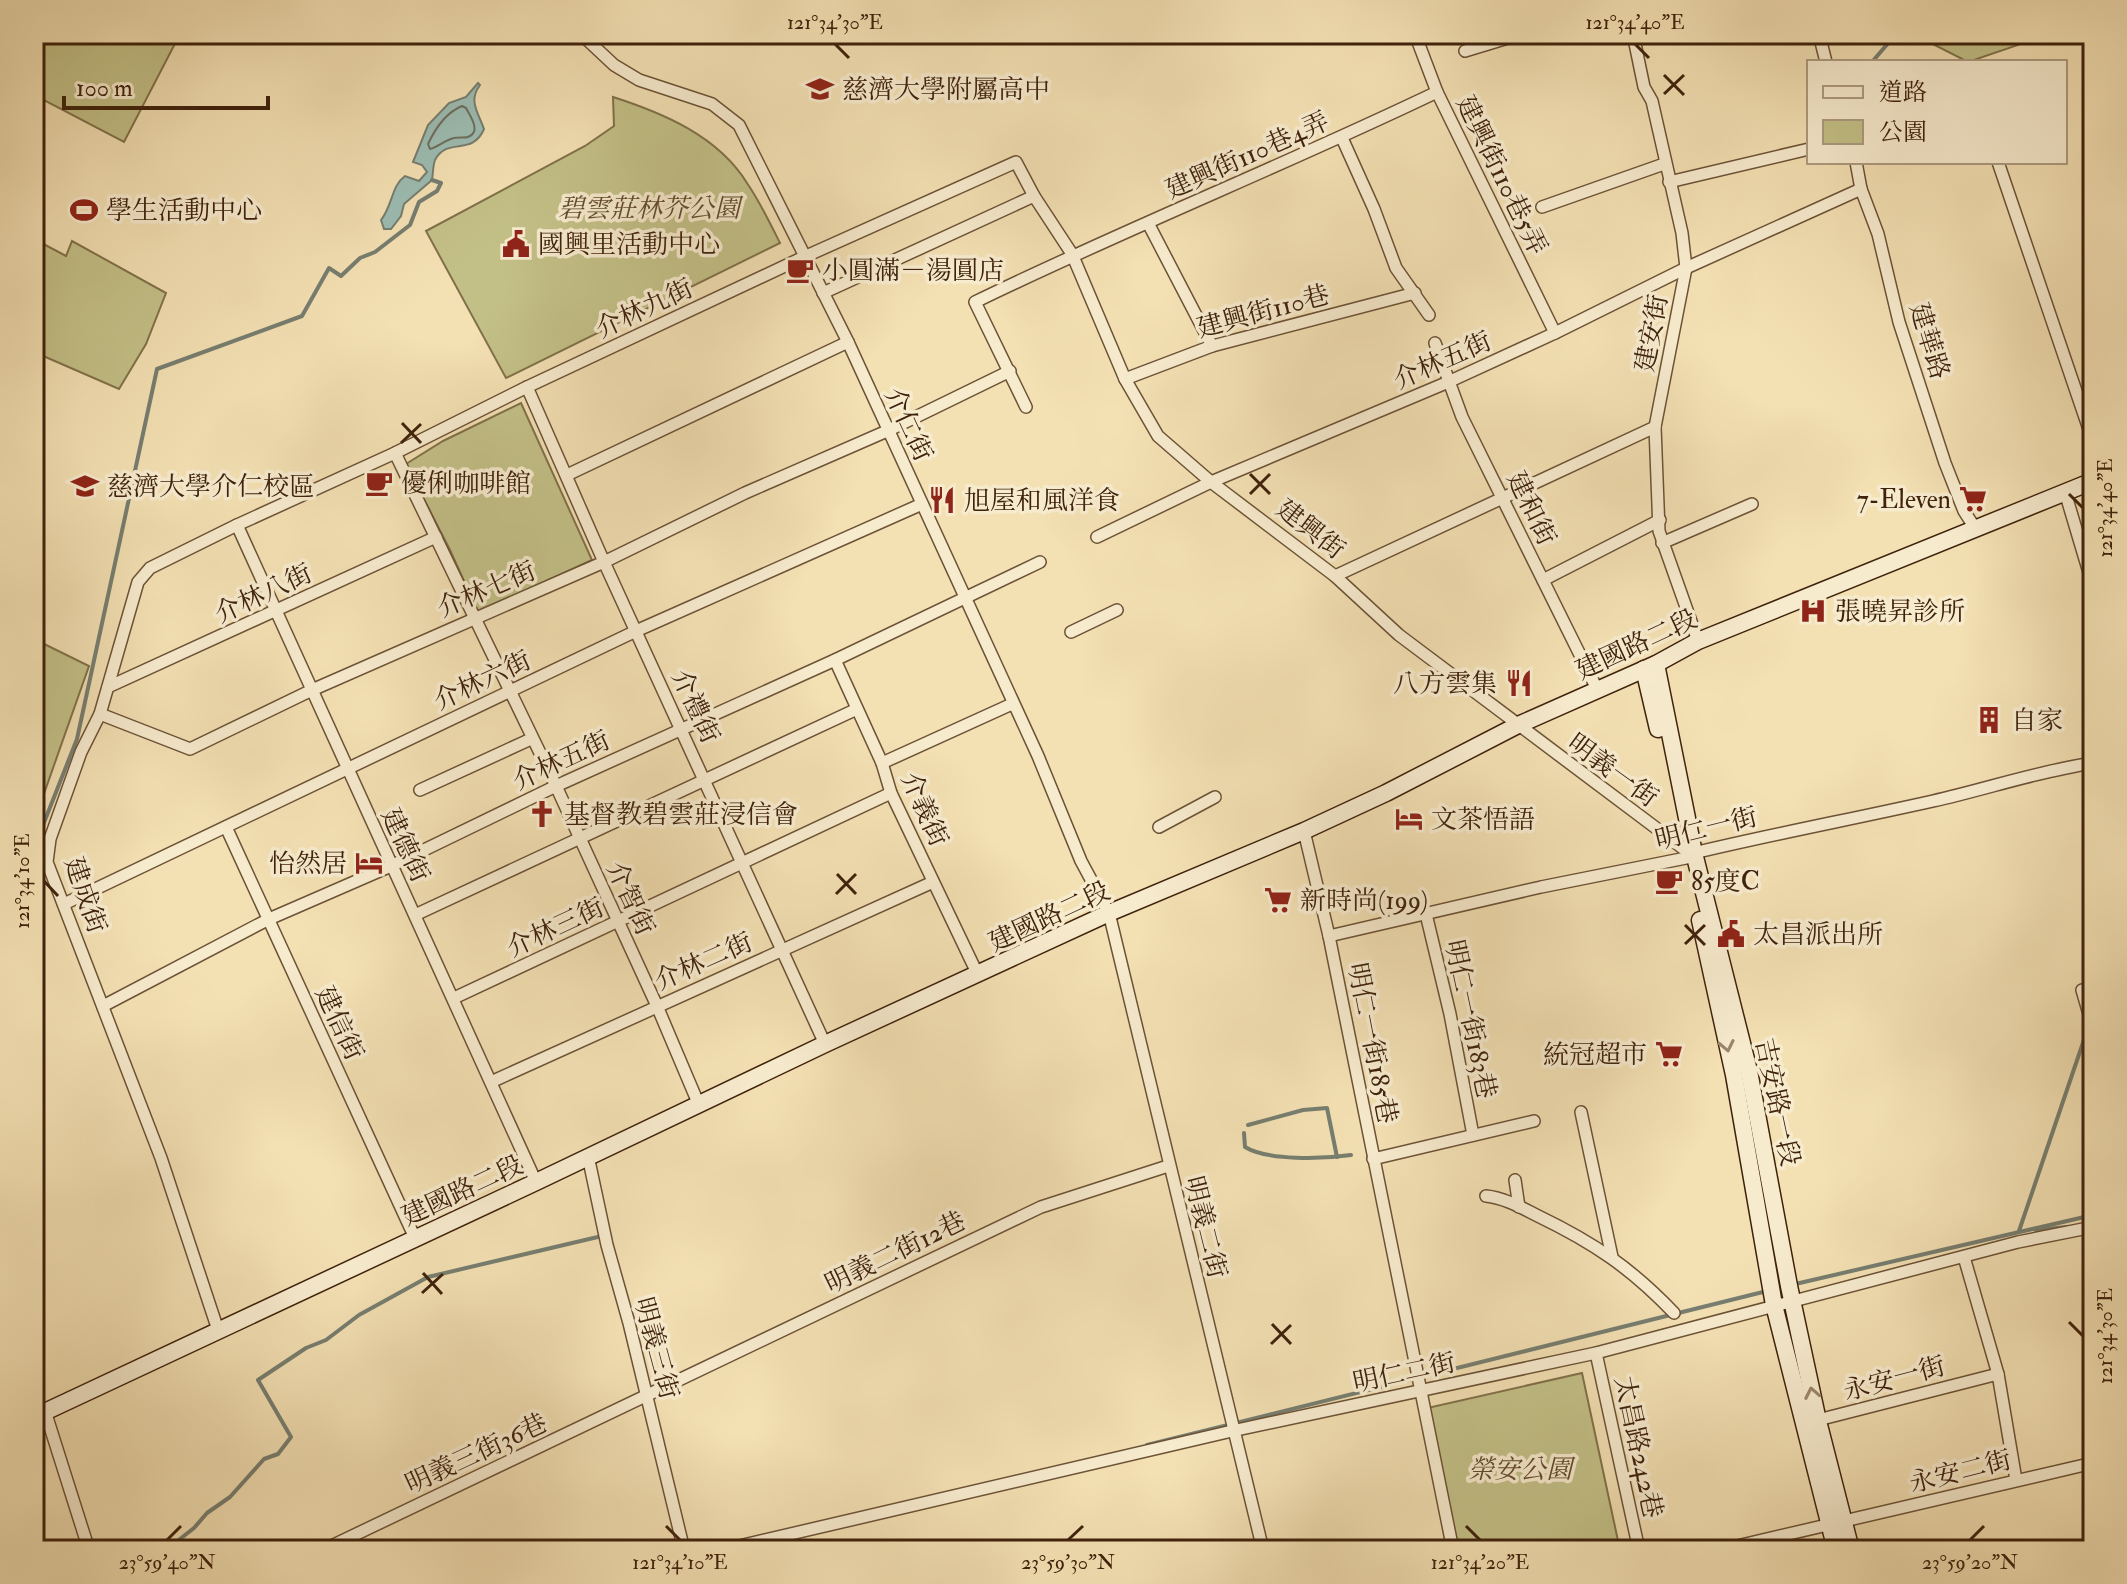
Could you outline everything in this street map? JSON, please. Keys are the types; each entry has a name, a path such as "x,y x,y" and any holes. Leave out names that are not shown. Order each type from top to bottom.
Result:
{"street":[{"name":"介仁街","path":"581,34 614,65 639,80 712,104 739,125 848,342 1038,756 1081,861 1109,913"},
{"name":"建興街110巷5弄","path":"1415,34 1437,92 1555,333"},
{"path":"1465,51 1521,34"},
{"name":"建安街","path":"1633,34 1644,87 1652,101 1682,233 1686,268 1655,427 1662,543 1698,641"},
{"path":"1819,34 1826,60"},
{"name":"建興街110巷4弄","path":"1010,371 975,302 1072,254 1342,138 1437,92"},
{"path":"1342,138 1396,268 1429,315"},
{"path":"1669,182 1807,149"},
{"name":"介林九街","path":"237,525 395,453 527,387 804,257 1016,162 1072,254"},
{"path":"1542,207 1664,164"},
{"name":"建華路","path":"1856,164 1861,189 1878,234 1899,322 1945,463 1964,511 1975,528"},
{"path":"1999,164 2093,441"},
{"name":"介林五街","path":"1097,537 1211,482 1451,381 1686,268 1861,189"},
{"path":"823,293 1034,196"},
{"path":"1148,223 1212,346"},
{"name":"建興街","path":"1072,254 1125,379 1158,436 1211,482 1335,576 1399,635 1516,726"},
{"name":"建興街110巷","path":"1125,379 1212,346 1415,293"},
{"path":"567,475 848,342"},
{"name":"建和街","path":"1435,343 1462,417 1597,689"},
{"path":"1010,371 1026,407"},
{"name":"介林七街","path":"100,714 190,749 312,690 604,562 745,493 887,431 1010,371"},
{"name":"介禮街","path":"527,387 825,1044"},
{"path":"1335,576 1655,427"},
{"name":"介智街","path":"395,453 556,786 699,1105"},
{"name":"建國路二段","path":"40,1414 825,1044 1109,913 1386,793 1516,726 1698,641 2093,481"},
{"path":"2065,492 2093,586"},
{"name":"介林六街","path":"64,904 636,631 922,504"},
{"path":"1662,543 1752,504"},
{"path":"1543,580 1660,520"},
{"name":"建德街","path":"237,525 536,1182"},
{"name":"建成街","path":"218,1330 161,1158 47,862 50,839 81,752 100,714 138,582 150,568 237,525"},
{"name":"介林八街","path":"108,687 436,537"},
{"name":"介林五街","path":"103,1006 269,919 391,866 556,786 835,660 1040,562"},
{"path":"1071,632 1117,610"},
{"name":"介義街","path":"835,660 882,763 891,793 978,975"},
{"name":"吉安路一段","path":"1650,666 1734,1075 1774,1305 1837,1524 1851,1550"},
{"path":"882,763 1012,704"},
{"path":"415,915 857,709"},
{"name":"明義一街","path":"1516,726 1688,853"},
{"path":"420,790 531,739"},
{"name":"明仁一街","path":"1329,936 1688,853 1929,802 2055,768 2093,763"},
{"name":"介林三街","path":"454,998 891,793"},
{"path":"1159,827 1215,797"},
{"name":"建信街","path":"226,827 415,1238"},
{"name":"明仁一街185巷","path":"1304,831 1329,936 1453,1550"},
{"name":"吉安路一段","path":"1688,853 1749,1071 1793,1300 1810,1422"},
{"name":"介林二街","path":"491,1082 933,882"},
{"name":"明義二街","path":"1109,913 1263,1550"},
{"name":"明仁一街183巷","path":"1426,914 1450,1014 1473,1135"},
{"path":"2082,990 2093,1028"},
{"path":"1581,1112 1612,1257"},
{"path":"1373,1159 1534,1121"},
{"name":"明義三街","path":"588,1156 607,1245 648,1395 684,1550"},
{"name":"明義二街12巷","path":"648,1395 1041,1207 1168,1166"},
{"path":"1515,1180 1519,1207"},
{"path":"1486,1196 1519,1207 1612,1257 1645,1283 1674,1313"},
{"name":"明仁二街","path":"722,1550 1232,1431 1513,1373 2018,1242 2093,1227"},
{"path":"1964,1257 1998,1374 2016,1480"},
{"name":"太昌路242巷","path":"1596,1353 1639,1550"},
{"name":"永安一街","path":"1810,1422 1998,1374"},
{"name":"明義三街36巷","path":"323,1550 648,1395"},
{"path":"40,1414 89,1550"},
{"name":"永安二街","path":"1720,1550 2093,1463"},
{"name":"吉安路一段","path":"1836,1550 1837,1524"}],"green space":[{"path":"49,34 180,34 124,142 34,95 34,64"},
{"path":"1913,34 2050,34 1974,60 1964,60"},
{"name":"碧雲莊林芥公園","path":"613,97 688,128 721,152 752,190 780,243 506,378 426,231 585,146 614,126"},
{"path":"34,239 66,256 72,241 166,293 146,344 119,389 34,352"},
{"path":"521,403 592,560 478,612 406,464 443,441"},
{"path":"34,639 89,666 40,805 34,802"},
{"name":"榮安公園","path":"1582,1373 1620,1550 1450,1550 1423,1409"}],"water":[{"path":"478,83 474,101 484,129 479,137 467,145 440,153 434,162 432,180 404,204 401,216 391,229 384,229 381,220 400,180 405,176 419,181 427,172 422,165 413,162 428,125 449,103 466,97"}],"waterway":[{"path":"1874,60 1896,34"},
{"path":"34,848 77,739 157,369 302,316 329,268 341,276 360,258 375,252 410,225 419,202 437,191 441,183 432,180"},
{"path":"2019,1231 2089,1025"},
{"path":"1248,1125 1303,1110 1327,1108 1337,1157"},
{"path":"1244,1133 1245,1147 1267,1155 1311,1158 1351,1155"},
{"path":"1791,1285 2093,1215"},
{"path":"2036,1230 2067,1227"},
{"path":"166,1550 230,1497 264,1459 278,1454 291,1437 258,1380 306,1348 326,1340 359,1315 428,1277 602,1236"},
{"path":"1147,1445 1767,1291"},
{"path":"34,1380 38,1392"},
{"path":"709,1550 722,1547"}],"place":[{"name":"慈濟大學附屬高中","path":"820,89"},
{"name":"學生活動中心","path":"84,210"},
{"name":"國興里活動中心","path":"516,244"},
{"name":"小圓滿－湯圓店","path":"800,270"},
{"name":"優俐咖啡館","path":"379,483"},
{"name":"慈濟大學介仁校區","path":"85,486"},
{"name":"7-Eleven","path":"1973,499"},
{"name":"旭屋和風洋食","path":"942,500"},
{"name":"張曉昇診所","path":"1813,611"},
{"name":"八方雲集","path":"1519,683"},
{"name":"自家","path":"1989,720"},
{"name":"基督教碧雲莊浸信會","path":"542,814"},
{"name":"文茶悟語","path":"1409,819"},
{"name":"怡然居","path":"369,863"},
{"name":"85度C","path":"1669,881"},
{"name":"新時尚(199)","path":"1278,900"},
{"name":"太昌派出所","path":"1731,934"},
{"name":"統冠超市","path":"1669,1054"}]}
